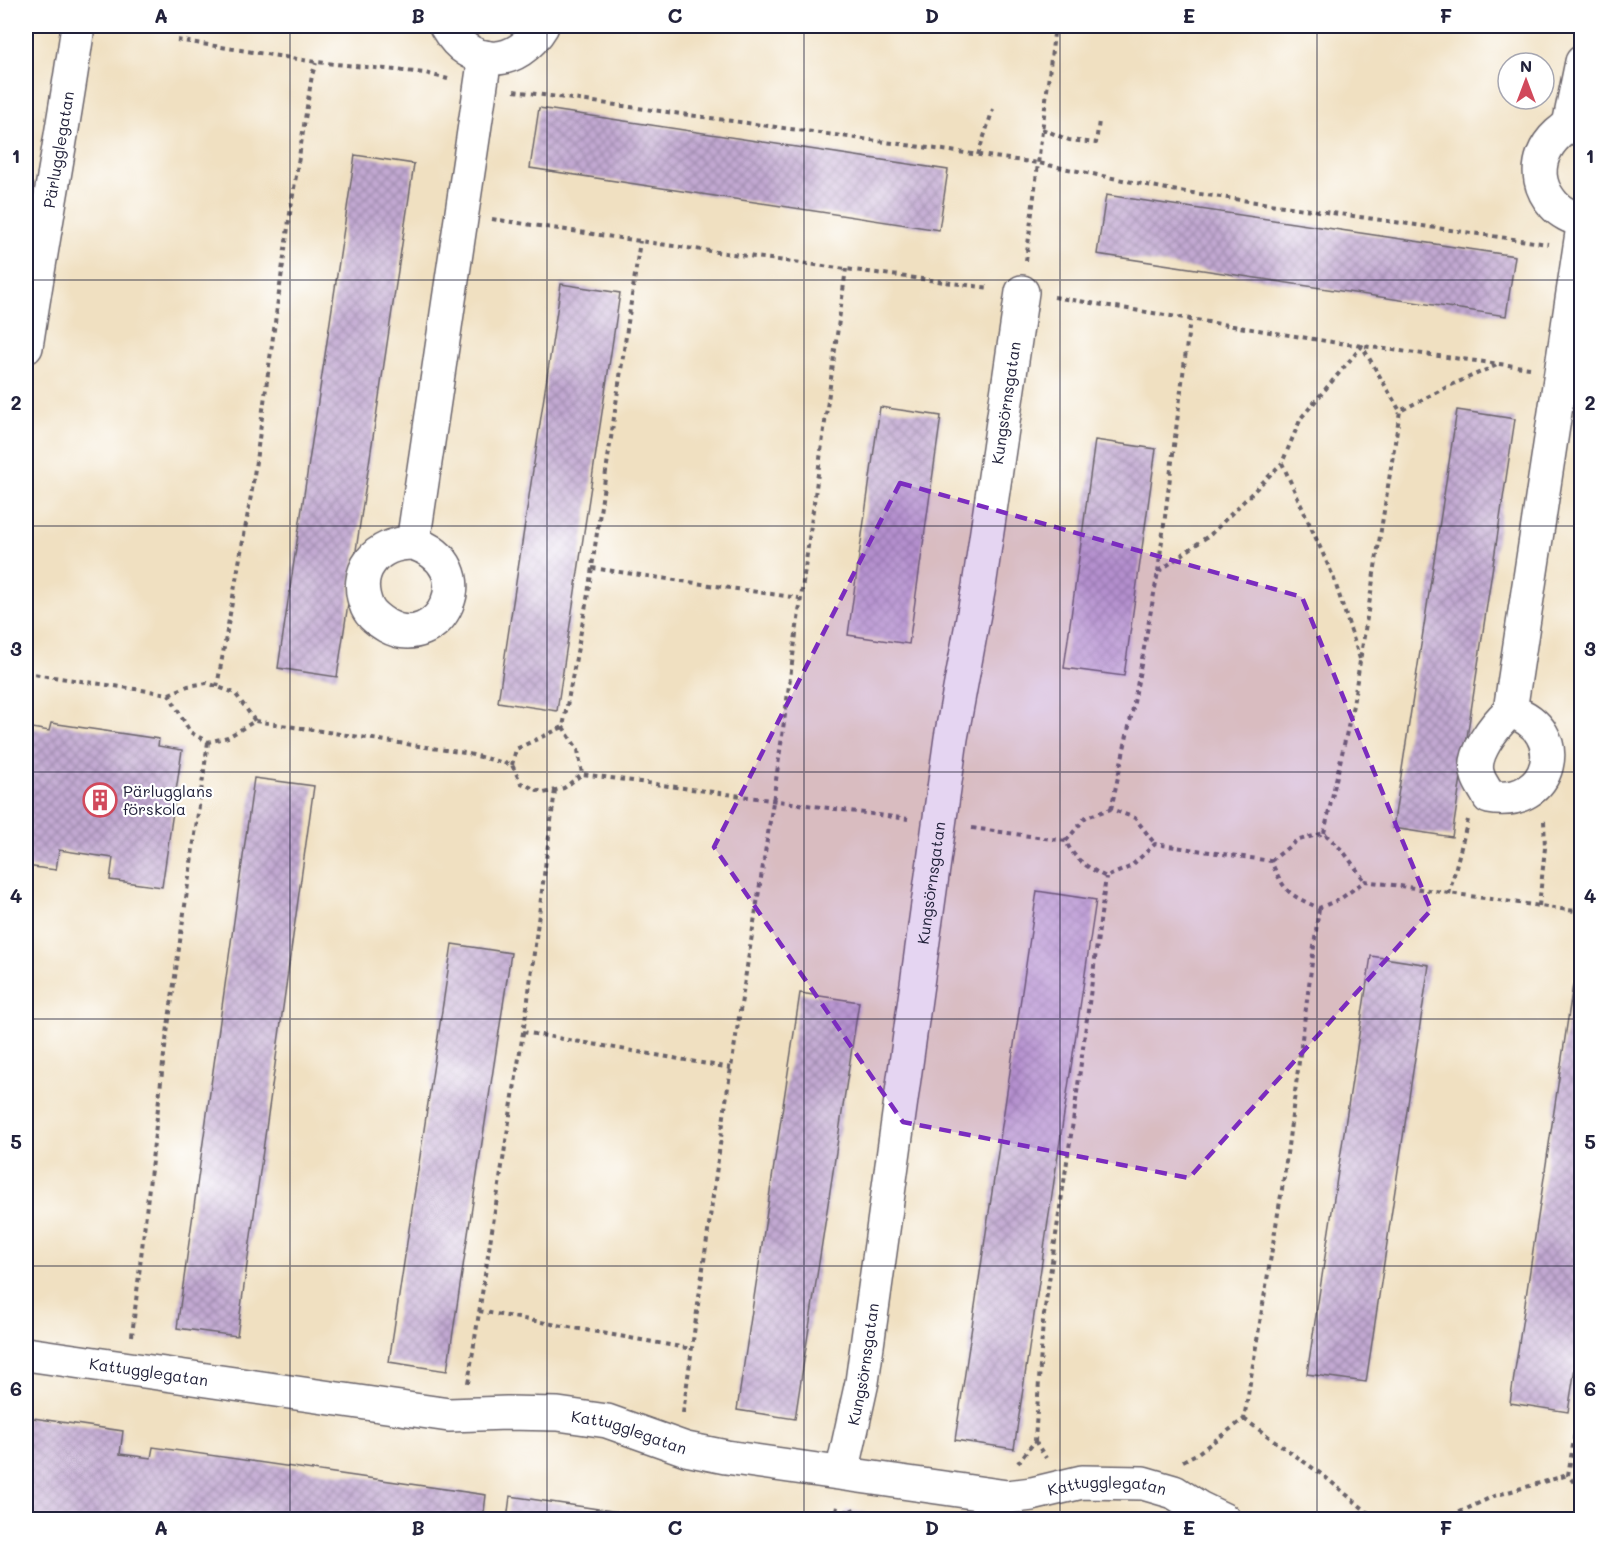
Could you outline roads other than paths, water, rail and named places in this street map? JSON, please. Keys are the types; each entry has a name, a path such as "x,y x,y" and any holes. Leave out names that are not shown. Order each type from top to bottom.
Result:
{"street":[{"name":"Pärlugglegatan","path":"26,347 37,220 61,143 78,26"},
{"path":"413,543 483,72 446,26"},
{"path":"483,72 503,57 520,51 534,40 542,26"},
{"path":"1510,711 1524,716 1536,725 1544,737 1548,751 1547,766 1541,780 1531,790 1518,797 1503,800 1489,797 1477,775 1480,754 1496,725 1510,711 1561,372 1581,234 1567,215 1553,204 1544,190 1541,173 1543,156 1550,140 1559,131 1575,123 1581,62"},
{"name":"Kungsörnsgatan","path":"842,1473 862,1382 951,738 979,586 1022,292"},
{"name":"Kattugglegatan","path":"26,1354 449,1415 558,1414 607,1421 678,1446 726,1457 1007,1497 1032,1494 1082,1482 1143,1483 1173,1492 1224,1520"}],"place":[{"name":"Pärlugglans förskola","path":"100,800"}]}
